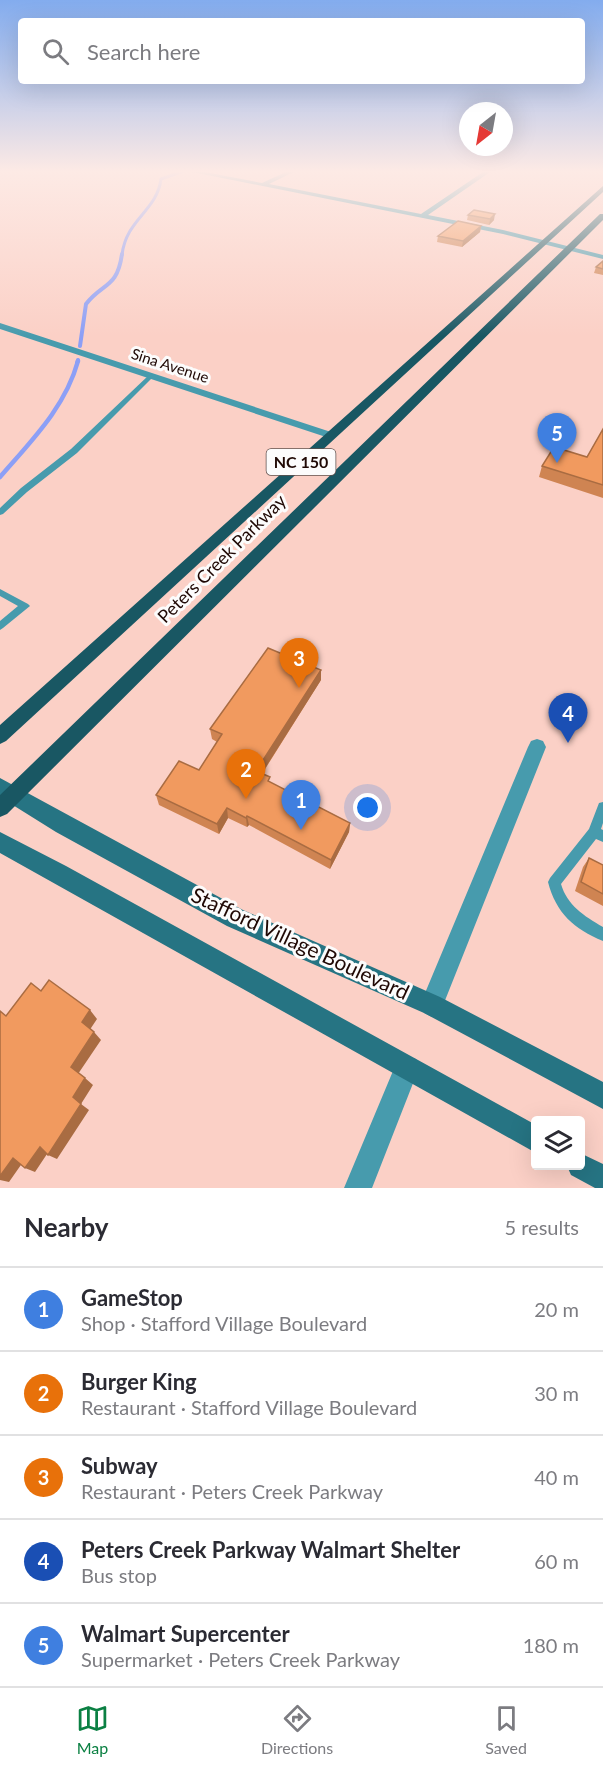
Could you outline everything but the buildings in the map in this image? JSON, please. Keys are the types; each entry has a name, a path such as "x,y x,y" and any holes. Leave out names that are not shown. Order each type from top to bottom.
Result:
{"main road":[{"name":"Peters Creek Parkway","path":"0,736 562,225"},
{"name":"Peters Creek Parkway","path":"4,797 593,225"},
{"name":"Stafford Village Boulevard","path":"4,797 235,918 432,1005 603,1096"},
{"path":"0,842 531,1137"},
{"path":"585,1169 603,1178"}],"street":[{"path":"466,225 603,257"},
{"name":"Sina Avenue","path":"0,326 330,435"},
{"path":"0,337 13,330"},
{"path":"432,1005 537,747"},
{"path":"358,1188 407,1068"}],"lane":[{"path":"0,513 24,490 74,451 151,376"},
{"path":"0,592 25,606 0,626"},
{"path":"603,807 598,834 554,882 557,897 568,911 603,934"}],"waterway":[{"path":"122,255 129,232 134,225"},
{"path":"80,346 86,304 113,279 120,265 122,254"},
{"path":"0,477 56,409 65,394 78,361"}],"place":[{"name":"Walmart Supercenter","path":"557,463"},
{"name":"Subway","path":"299,688"},
{"name":"Peters Creek Parkway Walmart Shelter","path":"568,743"},
{"name":"Burger King","path":"246,799"},
{"name":"GameStop","path":"301,830"}]}
